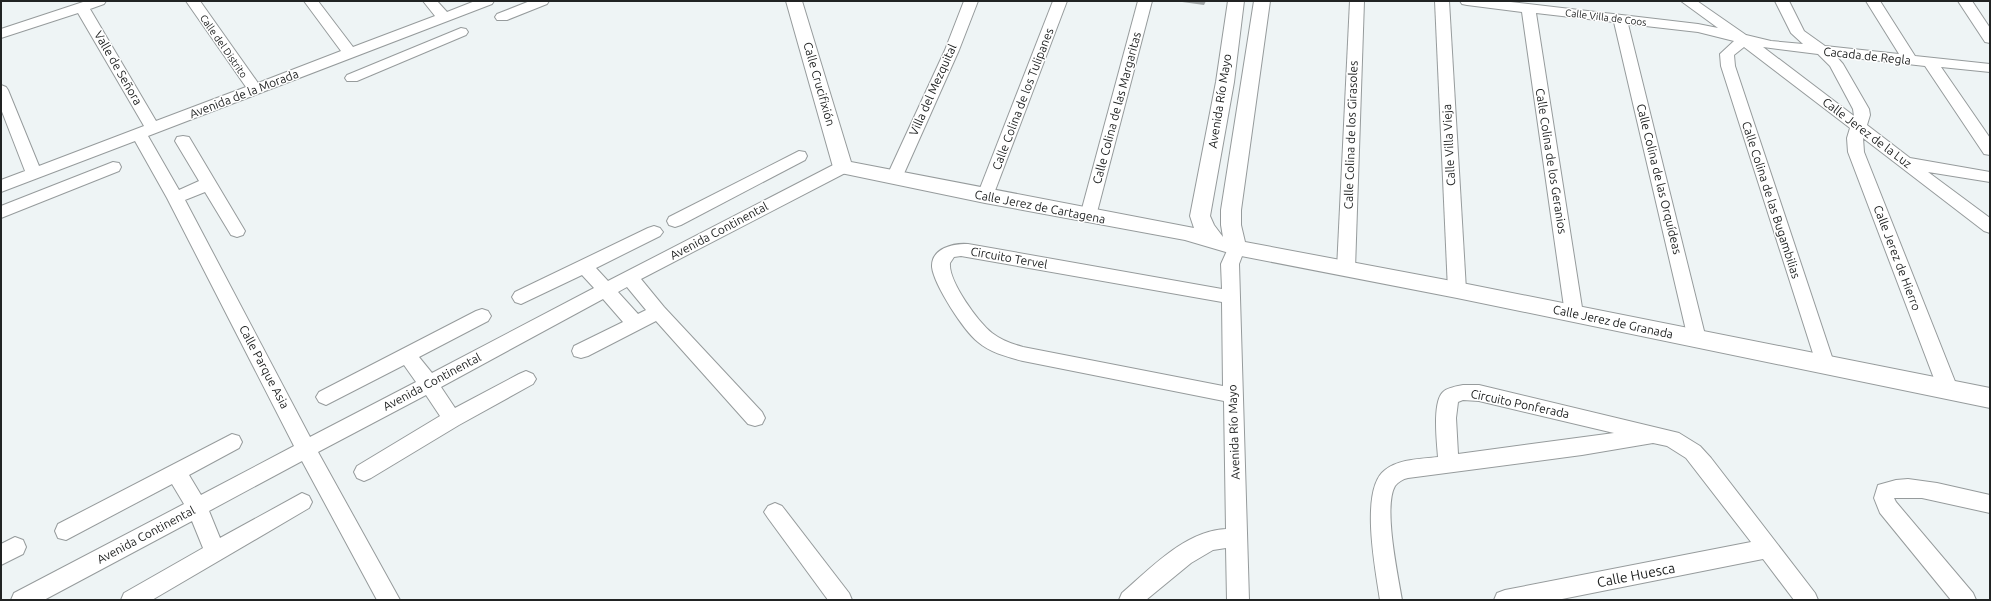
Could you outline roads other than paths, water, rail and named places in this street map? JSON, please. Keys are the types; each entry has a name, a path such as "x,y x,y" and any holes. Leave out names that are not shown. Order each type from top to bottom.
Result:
{"street":[{"path":"1,34 99,1"},
{"name":"Calle del Distrito","path":"193,1 255,90"},
{"path":"310,1 350,53"},
{"path":"430,1 444,17"},
{"name":"Avenida de la Morada","path":"1,186 487,1"},
{"path":"502,17 542,1"},
{"name":"Calle Crucifixión","path":"794,1 843,167"},
{"name":"Villa del Mezquital","path":"894,178 952,50 971,1"},
{"name":"Calle Colina de los Tulipanes","path":"985,196 1060,1"},
{"name":"Calle Colina de las Margaritas","path":"1088,216 1145,1"},
{"name":"Avenida Río Mayo","path":"1215,242 1204,227 1200,216 1225,82 1236,1"},
{"name":"Avenida Río Mayo","path":"1238,600 1232,395 1231,298 1233,256 1231,210 1262,1"},
{"name":"Calle Colina de los Girasoles","path":"1346,269 1357,1"},
{"name":"Calle Villa Vieja","path":"1442,1 1457,290"},
{"name":"Calle Villa de Coos","path":"1468,1 1698,28 1744,40"},
{"name":"Calle Jerez de la Luz","path":"1688,1 1744,40 1990,227"},
{"name":"Calle Jerez de Hierro","path":"1782,1 1798,32 1805,39 1824,52 1836,64 1861,109 1862,115 1854,138 1856,152 1948,389"},
{"path":"1873,1 1895,38 1911,60"},
{"path":"1965,1 1990,39"},
{"name":"Valle de Señora","path":"82,7 146,131"},
{"name":"Calle Colina de los Geranios","path":"1528,8 1574,314"},
{"name":"Calle Colina de las Orquídeas","path":"1620,19 1697,339"},
{"path":"416,28 432,44"},
{"path":"352,78 461,32"},
{"name":"Cacada de Regla","path":"1744,40 1824,52 1990,68"},
{"name":"Calle Colina de las Bugambilias","path":"1744,40 1727,54 1728,66 1826,366"},
{"path":"1930,62 1990,150"},
{"path":"1,90 34,174"},
{"name":"Calle Parque Asia","path":"146,131 175,198 306,449 389,600"},
{"path":"183,141 237,231"},
{"path":"675,221 799,156"},
{"path":"1906,163 1990,177"},
{"path":"61,164 70,185"},
{"path":"1,212 113,167"},
{"name":"Calle Jerez de Cartagena","path":"843,167 1088,216 1186,233 1215,242 1233,256"},
{"name":"Avenida Continental","path":"22,600 606,290 843,167"},
{"path":"175,198 208,184"},
{"path":"734,191 757,211"},
{"path":"522,297 654,232"},
{"name":"Circuito Tervel","path":"1231,298 975,251 963,250 948,253 943,259 941,266 943,275 967,317 983,336 994,344 1023,354 1232,395"},
{"name":"Calle Jerez de Granada","path":"1233,256 1346,269 1457,290 1826,366 1990,398"},
{"path":"584,266 636,324"},
{"path":"630,278 658,312 756,418"},
{"path":"581,351 658,312"},
{"path":"326,398 482,316"},
{"path":"407,355 429,384 452,419"},
{"path":"364,472 452,419 526,379"},
{"name":"Circuito Ponferada","path":"1448,464 1447,407 1449,398 1456,393 1462,392 1479,393 1672,439 1694,452 1767,550 1807,600"},
{"name":"Circuito Ponferada","path":"1391,600 1382,528 1383,489 1388,480 1395,473 1408,469 1582,448 1657,435"},
{"path":"66,531 177,473 232,442"},
{"path":"177,473 196,508 215,552"},
{"path":"1965,600 1888,507 1884,498 1885,491 1893,488 1909,488 1990,504"},
{"path":"132,600 302,502"},
{"path":"775,512 842,600"},
{"path":"1130,600 1164,571 1200,546 1217,539 1237,538"},
{"name":"Calle Huesca","path":"1505,600 1767,550"}]}
